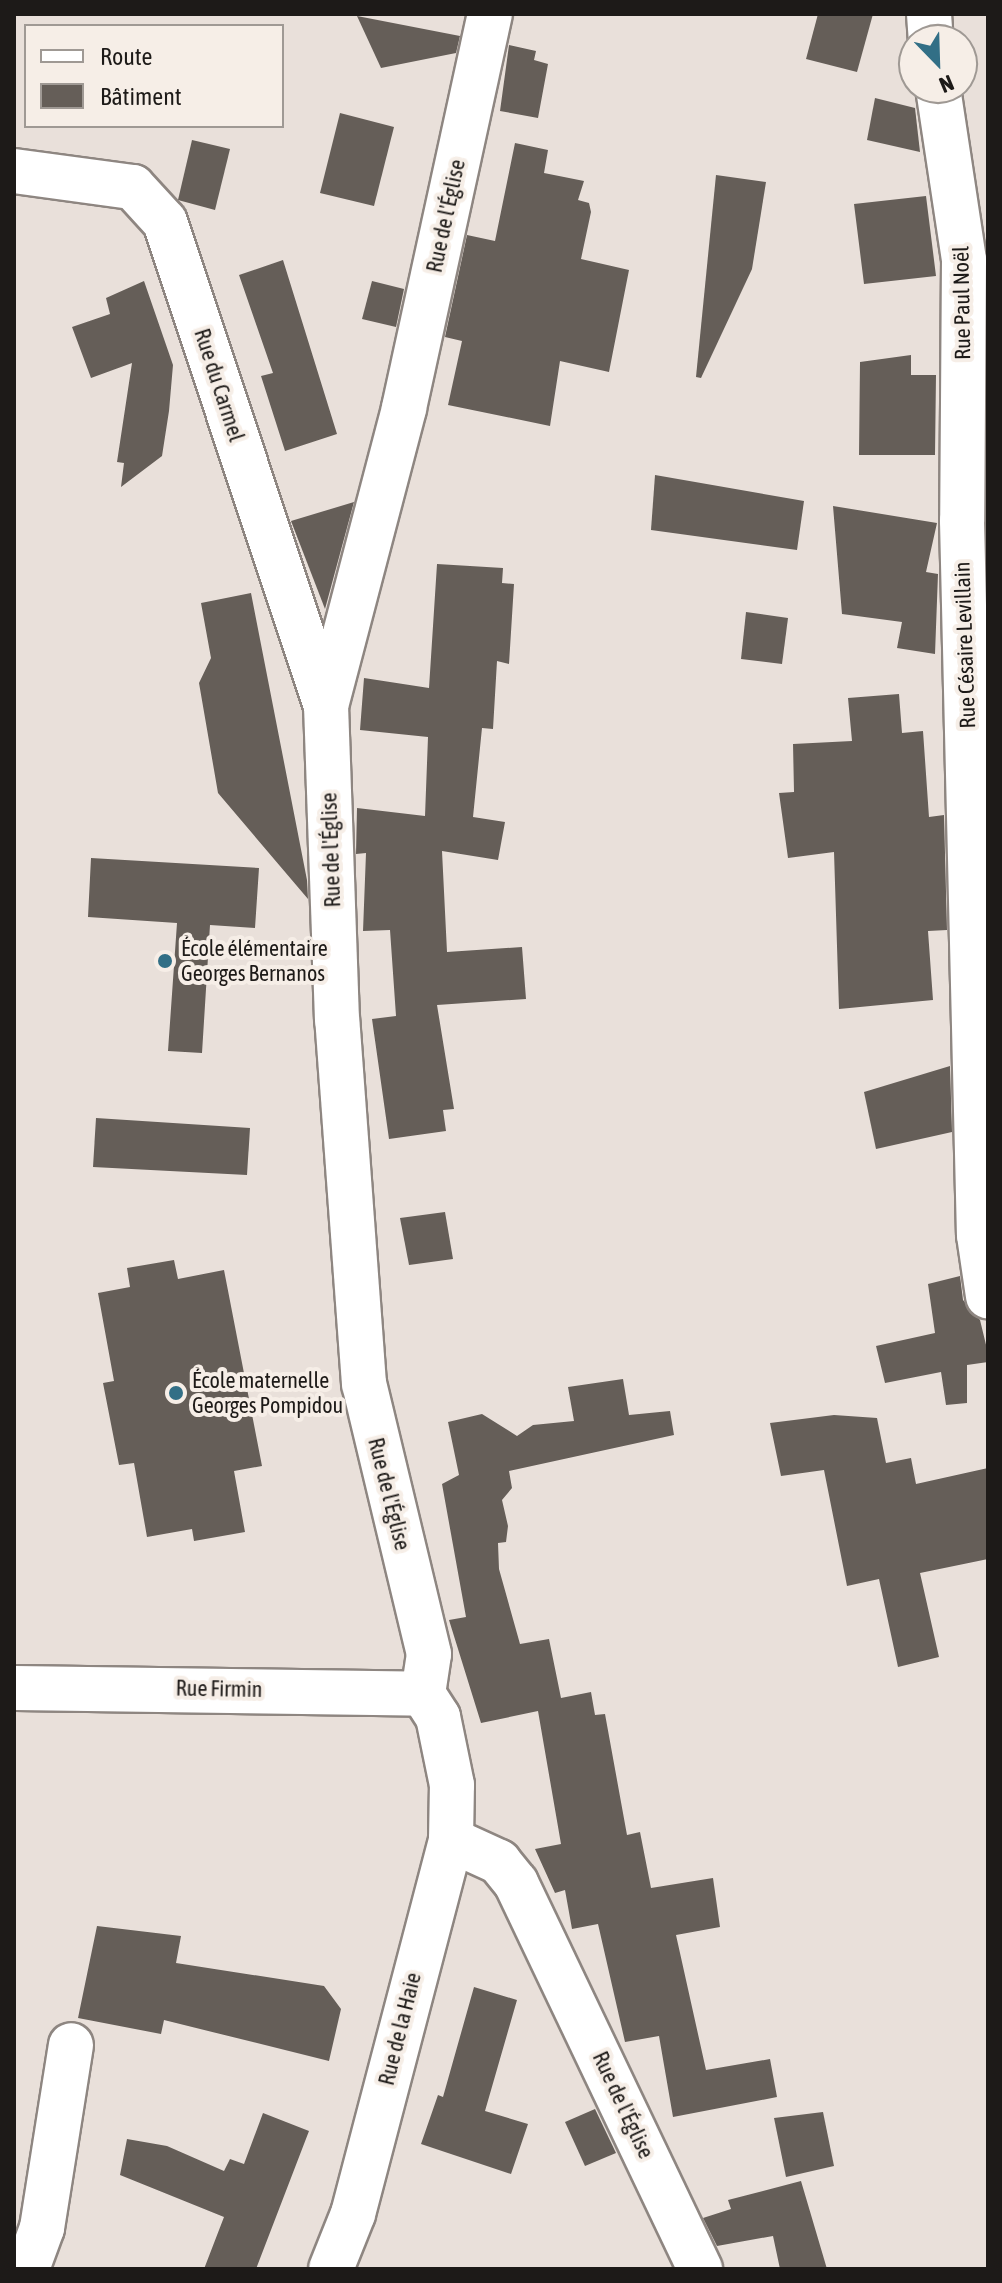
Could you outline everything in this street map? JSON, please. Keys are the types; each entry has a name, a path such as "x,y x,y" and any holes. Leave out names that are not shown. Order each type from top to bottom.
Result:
{"street":[{"name":"Rue de l'Église","path":"423,1694 429,1654 364,1384 337,1020 326,706 404,408 490,14"},
{"name":"Rue Paul Noël","path":"940,104 964,260 962,521"},
{"name":"Rue du Carmel","path":"14,171 133,187 165,222 326,706"},
{"name":"Rue Césaire Levillain","path":"962,521 979,1235 988,1296"},
{"name":"Rue Firmin","path":"14,1688 423,1694"},
{"name":"Rue de la Haie","path":"331,2269 353,2214 451,1840 452,1785 438,1717 423,1694"},
{"name":"Rue de l'Église","path":"451,1840 499,1862 516,1883 700,2269"},
{"path":"27,2269 42,2228 71,2045"}],"building":[{"path":"818,14 873,14 857,72 806,59"},
{"path":"357,16 460,36 456,53 381,68"},
{"path":"509,45 536,51 534,60 548,64 538,118 500,111"},
{"path":"875,98 915,108 920,152 867,140"},
{"path":"340,113 394,127 374,206 320,193"},
{"path":"192,140 230,149 215,210 178,200"},
{"path":"515,143 548,150 544,173 584,181 578,200 589,203 591,212 581,259 629,270 609,372 560,361 550,426 448,405 462,341 445,337 467,235 495,241"},
{"path":"716,175 766,182 752,269 701,378 696,377"},
{"path":"926,196 936,276 864,284 854,204"},
{"path":"283,260 337,434 285,451 261,376 273,373 239,275"},
{"path":"144,281 173,365 169,411 162,456 121,487 124,463 117,462 132,363 91,378 72,327 110,314 106,298"},
{"path":"372,281 404,289 396,327 362,319"},
{"path":"911,355 911,375 936,375 935,455 859,455 860,362"},
{"path":"655,475 804,501 797,550 651,530"},
{"path":"354,502 325,609 291,521"},
{"path":"833,506 937,523 926,572 938,574 935,654 897,648 902,622 842,614"},
{"path":"437,564 503,568 502,583 514,584 509,664 497,661 493,729 482,728 473,817 505,822 498,860 442,851 447,952 522,947 526,999 437,1005 454,1109 443,1110 446,1131 389,1139 372,1019 396,1016 390,930 363,931 366,853 356,854 357,808 425,816 428,737 360,730 364,678 429,688"},
{"path":"251,593 307,880 308,899 218,793 199,683 211,658 201,603"},
{"path":"746,612 788,618 782,664 741,659"},
{"path":"899,694 902,733 923,731 929,817 944,815 947,930 928,931 933,1000 839,1009 834,852 788,858 779,793 794,792 793,744 852,741 848,698"},
{"path":"91,858 259,868 255,928 210,925 202,1053 168,1051 177,923 88,917"},
{"path":"950,1066 952,1132 876,1149 864,1092"},
{"path":"96,1118 250,1128 247,1175 93,1167"},
{"path":"445,1212 453,1259 409,1265 400,1218"},
{"path":"174,1260 178,1279 224,1270 262,1466 234,1471 245,1532 194,1541 192,1529 147,1537 134,1463 119,1465 103,1383 114,1381 98,1293 130,1287 127,1268"},
{"path":"960,1276 963,1300 980,1320 988,1353 988,1362 967,1365 967,1403 946,1405 941,1372 885,1383 876,1346 935,1333 928,1284"},
{"path":"623,1379 629,1415 670,1411 674,1435 509,1471 512,1488 502,1500 508,1526 506,1542 498,1543 499,1569 520,1644 549,1639 561,1698 591,1692 595,1715 605,1714 627,1835 640,1832 651,1888 713,1878 720,1927 676,1935 706,2070 770,2059 777,2097 673,2117 659,2036 625,2042 598,1924 572,1929 565,1890 555,1893 535,1849 561,1844 538,1711 481,1723 449,1620 466,1617 442,1484 459,1475 448,1422 482,1414 517,1436 533,1425 574,1421 568,1387"},
{"path":"834,1415 877,1418 886,1463 911,1458 916,1484 988,1468 988,1559 920,1573 939,1657 898,1667 879,1579 847,1586 824,1470 781,1476 770,1423"},
{"path":"97,1926 181,1936 176,1963 324,1986 341,2009 329,2061 164,2020 161,2034 78,2018"},
{"path":"474,1987 517,2000 485,2111 528,2124 511,2174 421,2144 438,2095 443,2097"},
{"path":"595,2109 616,2153 585,2166 565,2122"},
{"path":"823,2112 834,2166 786,2177 774,2118"},
{"path":"263,2113 309,2131 256,2269 204,2269 224,2217 120,2175 127,2139 167,2146 224,2171 230,2159 244,2164"},
{"path":"801,2181 827,2269 780,2269 773,2236 717,2246 703,2218 731,2209 728,2200"}],"place":[{"name":"École élémentaire Georges Bernanos","path":"165,961"},
{"name":"École maternelle Georges Pompidou","path":"176,1393"}]}
